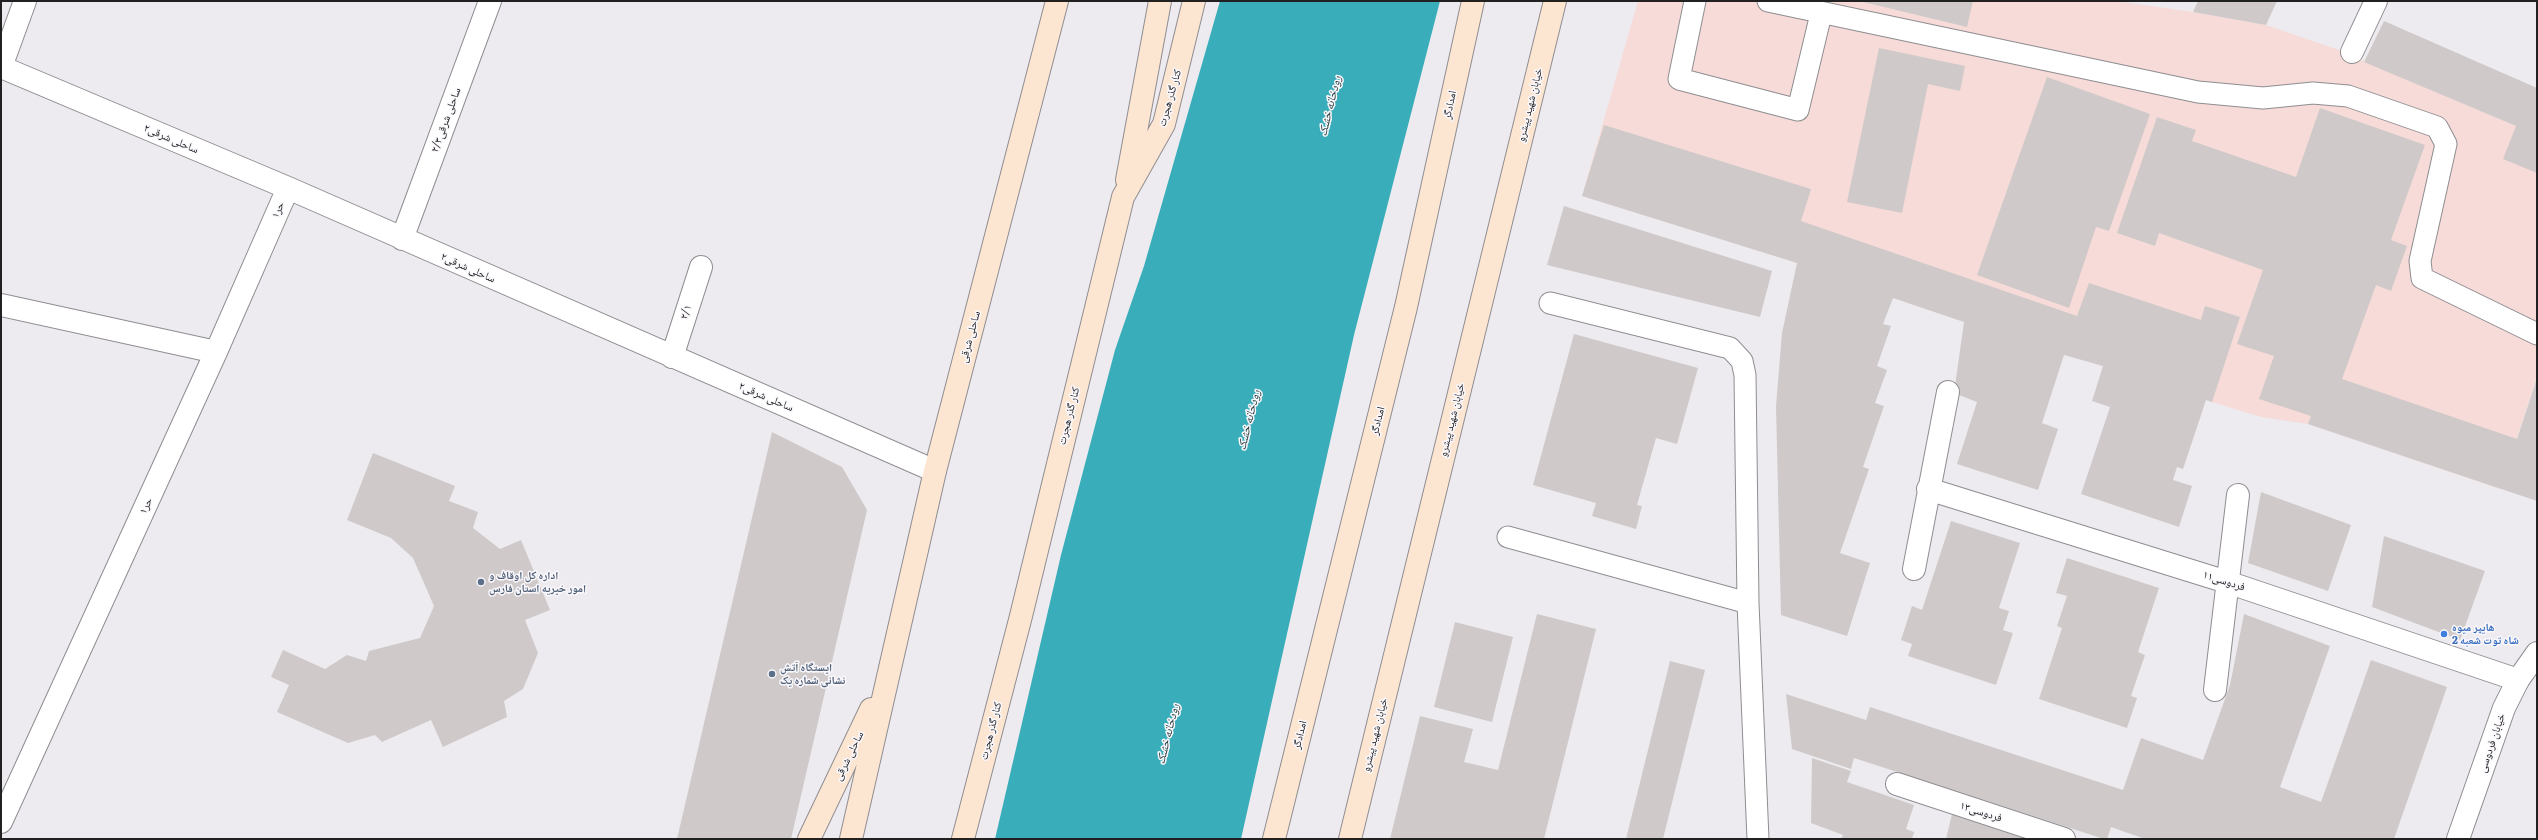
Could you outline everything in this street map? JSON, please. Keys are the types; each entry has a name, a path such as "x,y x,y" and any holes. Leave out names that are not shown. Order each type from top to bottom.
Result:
{"main road":[{"name":"ساحلی شرقی","path":"851,839 935,471 1057,1"},
{"path":"1124,197 1160,1"},
{"name":"کنار گذر هجرت","path":"963,839 1021,616 1124,197 1164,124 1194,1"},
{"name":"امدادگر","path":"1274,839 1406,307 1473,1"},
{"name":"خیابان شهید پیشرو","path":"1350,839 1555,1"},
{"name":"ساحلی شرقی","path":"809,839 888,674"}],"street":[{"path":"1,67 25,1"},
{"name":"ساحلی شرقی۲/۳","path":"402,239 490,1"},
{"path":"2352,52 2376,1"},
{"name":"ساحلی شرقی۲","path":"1,67 288,188 935,471"},
{"name":"حر۱","path":"1,822 216,352 288,188"},
{"name":"۲/‍‍۱","path":"672,357 701,267"},
{"path":"1,305 216,352"},
{"path":"1914,569 1928,489 1948,392"},
{"name":"فردوسی۱۱","path":"1928,489 2227,582 2518,680"},
{"path":"2215,690 2238,495"},
{"name":"خیابان فردوسی","path":"2458,839 2504,708 2518,680 2537,653"},
{"name":"فردوسی۱۳","path":"1898,784 2064,839"}],"lane":[{"path":"1695,1 1679,79 1798,110 1821,14"},
{"path":"1768,1 1821,14 2198,92 2263,98 2313,93 2348,96 2437,126 2446,144 2420,261 2422,278 2537,334"},
{"path":"1550,303 1730,348 1742,361 1745,375 1748,603 1758,839"},
{"path":"1508,537 1748,603"}],"shaded area":[{"path":"1638,1 2116,1 2193,12 2266,25 2336,49 2537,135 2537,377 2500,489 2308,424 2261,417 2212,402 1893,298 1789,260 1582,196"}],"water":[{"name":"رودخانه خشک","path":"1220,1 1440,1 1354,335 1241,839 995,839 1061,555 1115,350 1144,266"}],"building":[{"path":"1859,1 1973,1 1967,27"},
{"path":"2198,1 2277,1 2266,25 2193,12"},
{"path":"2384,21 2537,88 2537,173 2503,159 2516,126 2364,62"},
{"path":"1879,48 1965,66 1960,91 1928,84 1902,213 1847,202"},
{"path":"2047,77 2150,114 2109,231 2096,227 2069,308 1977,275"},
{"path":"2320,108 2425,145 2391,240 2407,246 2391,291 2376,285 2342,379 2517,439 2537,378 2537,501 2308,424 2311,416 2259,399 2274,356 2237,344 2263,270 2159,233 2155,246 2117,233 2157,117 2196,130 2192,141 2296,177"},
{"path":"1604,125 1811,189 1801,221 2077,316 2089,283 2201,320 2205,306 2240,317 2212,402 2206,400 2183,469 2177,467 2173,480 2192,486 2179,527 2081,494 2110,407 2092,401 2103,366 2064,355 2042,423 2058,429 2038,490 1957,464 1977,402 1954,393 1964,322 1893,298 1883,324 1891,326 1877,366 1887,370 1875,403 1884,406 1863,467 1869,469 1840,553 1870,563 1847,636 1781,615 1776,406 1782,333 1797,263 1582,196"},
{"path":"1564,206 1772,271 1760,317 1547,265"},
{"path":"1574,334 1698,368 1677,444 1656,438 1637,505 1642,506 1636,529 1592,516 1596,503 1533,485"},
{"name":"ایستگاه آتش نشانی شماره یک","path":"772,432 842,467 867,510 791,839 677,839"},
{"name":"اداره کل اوقاف و امور خیریه استان فارس","path":"373,453 455,486 449,501 478,512 473,528 500,549 521,540 550,610 525,620 538,653 523,689 504,701 507,717 443,747 431,720 382,742 375,735 348,743 277,712 289,685 271,677 283,650 325,669 347,655 366,661 369,651 420,638 434,606 413,558 391,538 347,520"},
{"path":"2261,492 2351,525 2328,591 2248,563"},
{"path":"1951,521 2020,543 1999,608 2009,611 2003,630 2013,633 1996,685 1908,656 1912,644 1901,640 1912,606 1922,610"},
{"path":"2384,536 2485,571 2460,640 2372,607"},
{"path":"2067,558 2159,588 2138,652 2145,655 2131,696 2137,698 2127,728 2039,699 2062,628 2057,626 2067,596 2056,593"},
{"path":"1537,614 1596,629 1544,839 1390,839 1420,716 1473,729 1464,762 1498,770"},
{"path":"2244,614 2330,646 2280,787 2321,802 2371,660 2447,687 2394,839 2145,839 2111,827 2107,839 2104,839 1854,758 1851,769 1792,749 1786,694 1866,720 1870,707 2123,790 2141,738 2203,760 2230,685"},
{"path":"1455,622 1513,637 1492,722 1434,707"},
{"path":"1670,661 1705,670 1663,839 1626,839"},
{"path":"1812,758 1851,771 1847,782 1914,805 1906,829 1914,832 1912,839 1841,839 1843,835 1811,823"},
{"path":"1952,814 2012,834 2026,839 1946,839"}],"place":[{"name":"اداره کل اوقاف و امور خیریه استان فارس","path":"481,582"},
{"name":"هایپر میوه شاه توت شعبه 2","path":"2444,634"},
{"name":"ایستگاه آتش نشانی شماره یک","path":"772,674"}]}
